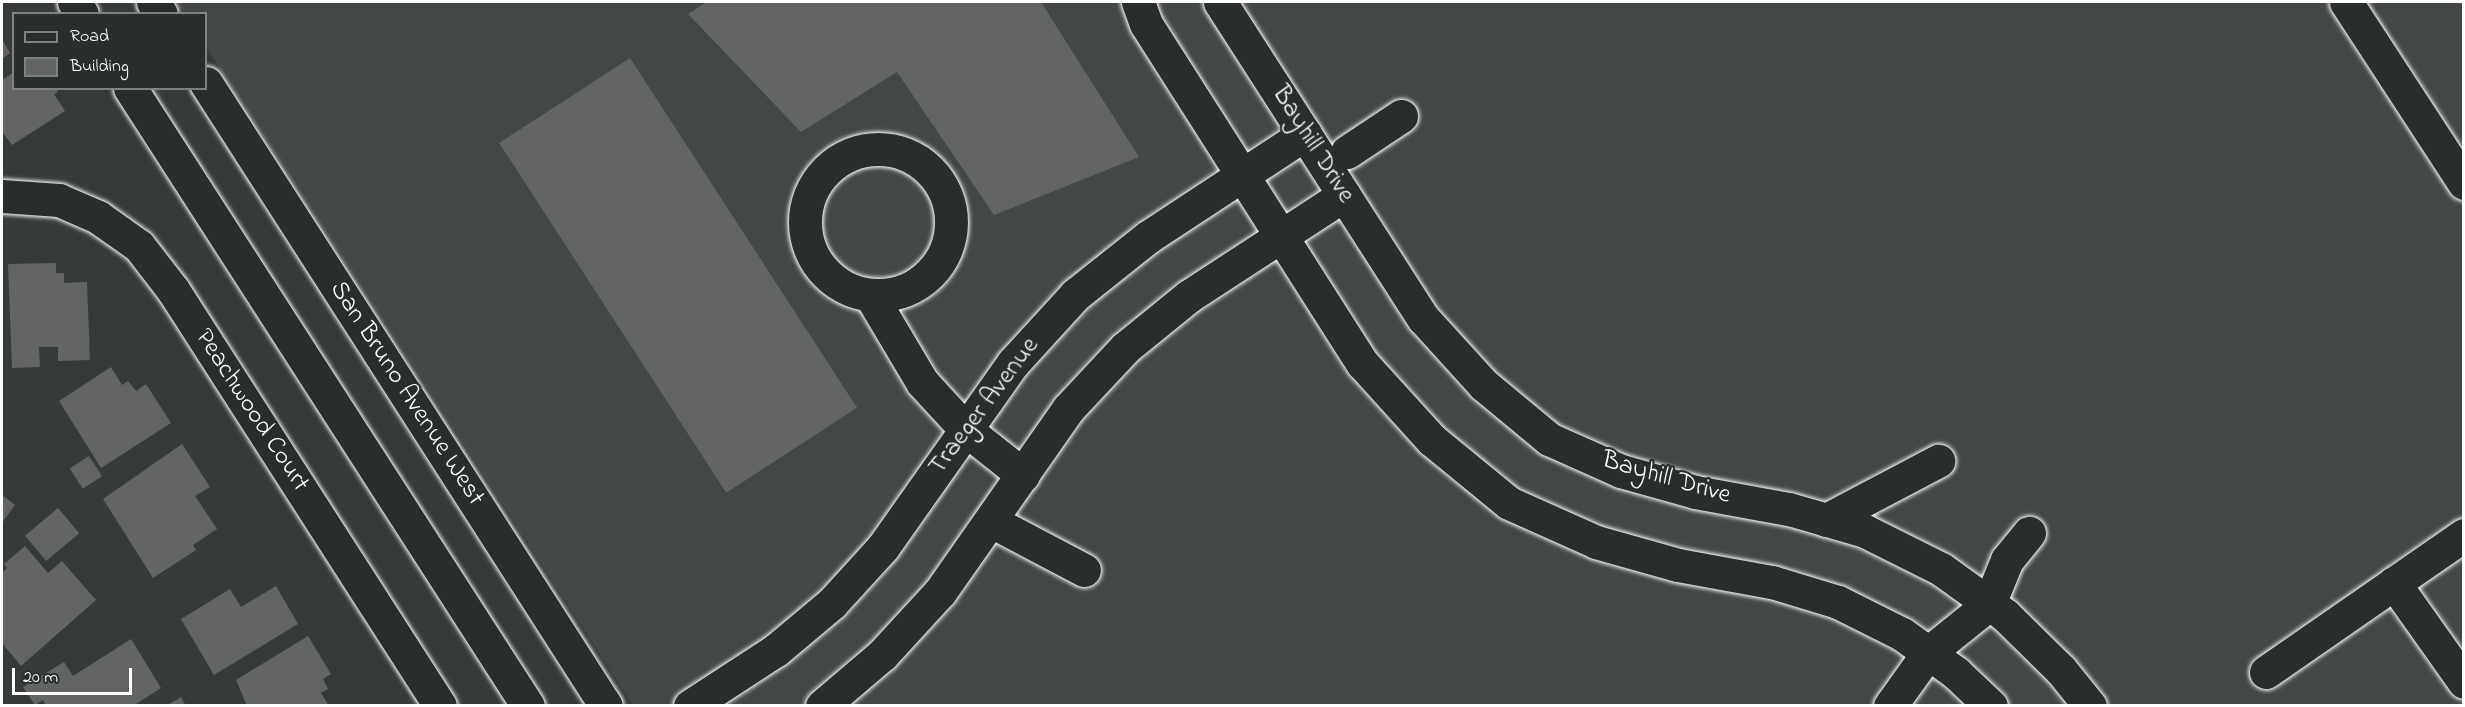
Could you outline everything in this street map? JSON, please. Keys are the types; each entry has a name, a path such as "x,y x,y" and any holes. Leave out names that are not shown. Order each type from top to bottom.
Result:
{"street":[{"path":"1138,2 1146,24 1363,364 1432,440 1509,503 1596,542 1678,566 1772,582 1838,602 1902,634 1928,653 1971,698"},
{"name":"Bayhill Drive","path":"1220,2 1423,318 1484,385 1549,439 1621,471 1695,492 1826,520 1865,531 1941,570 1989,604 2061,670 2090,705"},
{"path":"2346,2 2463,183"},
{"name":"San Bruno Avenue West","path":"207,85 606,705"},
{"path":"131,90 528,705"},
{"path":"1347,152 1401,116"},
{"path":"1305,134 1347,152"},
{"name":"Traeger Avenue","path":"690,705 776,650 832,603 883,547 1013,363 1076,295 1148,237 1305,134"},
{"path":"871,296 896,295 919,285 935,267 952,221 947,196 935,174 915,159 892,150 868,149 845,156 826,170 813,189 805,212 806,236 813,258 838,284 871,296 922,382 965,429 1023,475"},
{"path":"822,705 882,655 933,600 1068,409 1125,348 1190,296 1344,195 1347,152"},
{"name":"Peachwood Court","path":"2,196 59,200 98,217 139,246 173,290 440,705"},
{"path":"1826,520 1938,460"},
{"path":"991,521 1084,570"},
{"path":"1890,705 1928,653 1989,604 2007,560 2029,533"},
{"path":"2266,672 2463,535"},
{"path":"2394,583 2463,682"}],"shaded area":[{"path":"176,2 2463,2 2463,705 633,705 207,49 207,12 183,12"}],"building":[{"path":"707,2 1041,2 1139,157 994,215 897,72 801,132 688,14"},
{"path":"2,39 10,53 2,59"},
{"path":"630,58 857,408 726,493 499,143"},
{"path":"12,73 12,90 57,90 58,92 54,94 65,111 12,145 2,132 2,80"},
{"path":"56,263 56,273 64,273 64,283 87,282 90,360 58,361 58,347 39,347 40,367 12,368 8,264"},
{"path":"111,367 122,385 128,381 136,391 146,384 171,423 101,468 59,401"},
{"path":"182,444 210,487 195,496 217,529 193,545 196,550 153,578 103,499"},
{"path":"89,456 102,476 83,489 70,469"},
{"path":"2,495 15,505 2,523"},
{"path":"58,508 79,533 46,561 25,536"},
{"path":"25,546 48,573 62,561 96,600 21,666 2,643 2,573 7,568 4,564"},
{"path":"276,586 298,624 214,675 181,619 230,589 241,607"},
{"path":"308,636 331,674 323,679 328,689 321,693 329,706 247,706 236,680"},
{"path":"131,639 161,688 133,706 46,706 43,700 35,705 23,687 64,662 73,676"},
{"path":"181,697 186,706 166,706"}]}
